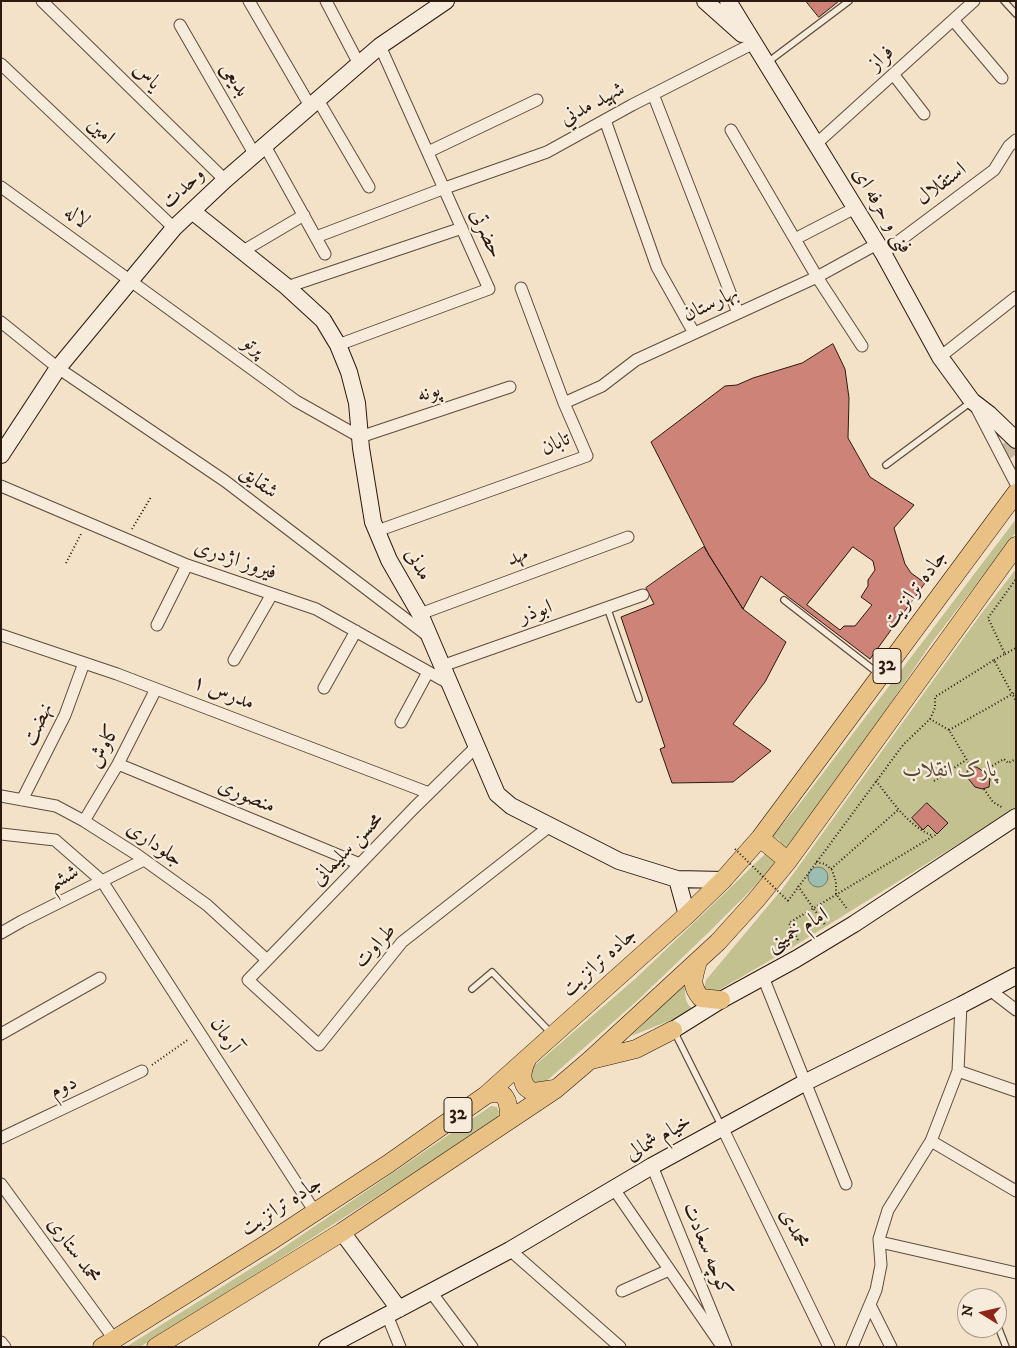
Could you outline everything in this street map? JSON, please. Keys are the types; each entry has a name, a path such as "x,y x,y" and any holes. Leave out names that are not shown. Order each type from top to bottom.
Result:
{"main road":[{"name":"جاده ترانزیت","path":"108,1343 316,1212 486,1096 687,915 723,880 760,838 1016,493"},
{"name":"32","path":"156,1347 342,1232 556,1089 698,961 750,907 788,861 1015,547"},
{"path":"760,838 788,861"},
{"path":"698,961 693,981 695,990 702,998 720,1000"},
{"name":"امام خمینی","path":"590,1060 636,1049 673,1030"},
{"path":"528,1060 522,1070 522,1080 530,1091 556,1089"},
{"path":"486,1096 494,1093 506,1098 509,1104 509,1119"}],"street":[{"name":"یاس","path":"42,1 225,180"},
{"path":"249,1 370,187"},
{"path":"326,1 358,64"},
{"name":"وحدت","path":"1,455 58,368 174,228 225,180 358,64 380,46 446,1"},
{"path":"704,1 754,43"},
{"name":"فنی و حرفه ای","path":"728,1 880,249 940,356 972,400 1016,440"},
{"name":"فراز","path":"816,144 974,1"},
{"path":"953,20 1002,78"},
{"name":"بدیعی","path":"180,25 304,215 325,254"},
{"name":"شهيد مدني","path":"316,237 444,188 547,152 653,94 754,43"},
{"name":"حضرتی","path":"338,345 489,289 380,46"},
{"name":"امین","path":"1,64 174,228"},
{"path":"893,74 924,114"},
{"path":"653,94 738,313"},
{"path":"428,152 537,100"},
{"path":"605,120 657,267 694,333"},
{"path":"731,130 818,277 862,346"},
{"name":"استقلال","path":"880,249 994,170 1009,146 1016,140"},
{"name":"لاله","path":"1,187 130,279"},
{"path":"795,239 855,208"},
{"name":"مدنی","path":"192,211 288,287 323,320 338,345 349,372 357,402 360,437 373,522 388,560 420,614 430,637 435,669 450,684 497,794 511,806 619,861 677,878 723,880"},
{"path":"242,251 304,215"},
{"path":"288,287 462,228"},
{"name":"بهارستان","path":"564,403 602,386 636,360 880,249"},
{"name":"پرتو","path":"130,279 296,401 360,437"},
{"name":"تابان","path":"377,531 587,456 564,403 522,288"},
{"path":"940,356 1016,297"},
{"name":"شقایق","path":"3,327 58,368 225,481 430,637"},
{"name":"پونه","path":"360,437 510,387"},
{"path":"972,400 1016,484"},
{"name":"فیروز اژدری","path":"1,486 187,565 316,609 356,631 435,669"},
{"name":"مهد","path":"420,614 628,537"},
{"path":"157,625 187,565"},
{"path":"234,660 272,594"},
{"name":"ابوذر","path":"435,669 642,595"},
{"path":"324,688 356,631"},
{"name":"مدرس ۱","path":"1,635 156,689 430,793"},
{"name":"نهضت","path":"22,800 65,715 84,663"},
{"path":"401,722 435,669"},
{"name":"کاوش","path":"84,821 118,764 156,689"},
{"name":"محسن سلیمانی","path":"248,980 476,747"},
{"name":"منصوری","path":"118,764 360,864"},
{"name":"جلوداری","path":"1,796 56,806 84,821 144,860 207,905 268,960"},
{"name":"امام خمینی","path":"673,1030 720,1000 854,924 1013,811"},
{"name":"طراوت","path":"248,980 318,1045 402,942 550,826"},
{"name":"آرمان","path":"1,834 55,840 102,881 316,1212"},
{"name":"ششم","path":"1,933 144,860"},
{"path":"677,878 687,915"},
{"name":"خیام شمالی","path":"327,1347 510,1250 722,1127 804,1083 1016,976"},
{"path":"763,977 846,1184"},
{"path":"1,1034 100,978"},
{"path":"990,990 1016,1010"},
{"path":"852,1347 876,1290 881,1265 880,1242 888,1210 931,1140 958,1071 961,1005"},
{"name":"دوم","path":"1,1138 142,1071"},
{"path":"958,1071 1016,1091"},
{"name":"محمدی","path":"722,1127 830,1347"},
{"path":"931,1140 1016,1191"},
{"name":"کوچه سعادت","path":"652,1166 726,1347"},
{"name":"محمد ستاری","path":"2,1186 108,1343"},
{"path":"614,1189 722,1347"},
{"path":"342,1232 393,1312 400,1347"},
{"path":"880,1242 1016,1273"},
{"path":"510,1250 620,1347"},
{"path":"622,1291 669,1270"},
{"path":"431,1292 472,1347"},
{"path":"870,1305 891,1347"},
{"path":"1,1342 5,1347"}],"lane":[{"path":"766,64 849,1"},
{"path":"1004,1 1016,14"},
{"path":"886,465 972,400"},
{"path":"784,600 880,675"},
{"path":"607,607 639,699"},
{"path":"472,989 492,972 553,1036"},
{"path":"673,1030 722,1127"}],"path":[{"path":"126,539 152,497"},
{"path":"66,563 87,523"},
{"path":"1005,654 988,618 1016,579"},
{"path":"736,850 788,901 903,745 930,719 935,708 935,697 1016,648"},
{"path":"994,660 1016,701"},
{"path":"949,730 1016,692"},
{"path":"930,719 949,730 971,768"},
{"path":"983,772 1004,759 1008,763 1016,759"},
{"path":"934,781 966,760"},
{"path":"876,781 898,810 921,829 933,836"},
{"path":"984,789 993,802 1004,809 1013,811"},
{"path":"831,869 898,810"},
{"path":"798,942 789,923 937,834"},
{"path":"816,862 825,864 831,869 836,882 836,894 848,910"},
{"path":"798,886 826,925"},
{"path":"142,1071 200,1032"}],"green space":[{"path":"1016,519 1016,532 933,641 853,758 785,849 778,839 772,837 801,802"},
{"name":"پارک انقلاب","path":"1016,569 1016,808 793,947 714,993 704,989 706,980 783,888 981,614"},
{"path":"767,852 777,861 747,894 638,1000 537,1088 529,1077 534,1066 635,979"},
{"path":"685,984 687,1003 697,1010 631,1036"},
{"path":"491,1106 497,1107 499,1112 498,1118 493,1122 140,1347 126,1347 274,1254"}],"shaded area":[{"path":"818,867 825,870 828,877 825,884 818,887 811,884 808,877 811,870"}],"building":[{"path":"806,1 839,1 819,17"},
{"path":"833,344 845,369 849,398 848,438 870,477 914,505 894,528 905,564 911,573 925,583 870,659 761,576 743,609 710,557 651,442 725,386 737,385 753,378 802,363"},
{"path":"704,547 743,609 786,642 765,682 733,724 771,751 733,782 672,783 660,749 665,747 621,617 654,604 646,588"},
{"path":"853,547 873,561 875,570 868,580 868,586 861,597 872,605 855,626 844,626 840,630 807,605"},
{"path":"976,767 990,779 989,787 982,789 975,787 967,777 969,768"},
{"path":"927,803 948,823 937,834 928,825 923,830 912,818"}],"tunnel":[{"path":"991,423 1016,455"}]}
